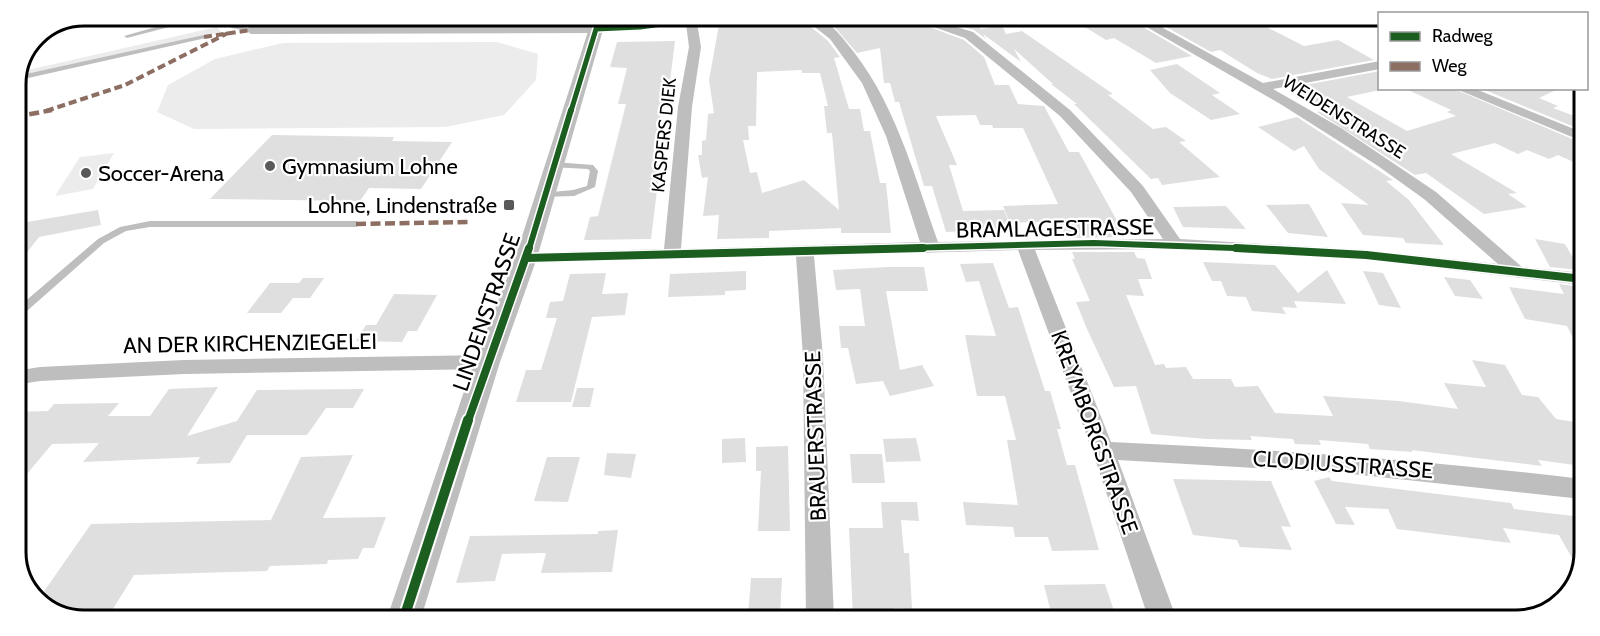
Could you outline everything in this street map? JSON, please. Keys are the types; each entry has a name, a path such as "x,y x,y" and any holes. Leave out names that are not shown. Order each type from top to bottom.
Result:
{"street":[{"path":"251,30 449,26"},
{"name":"LINDENSTRASSE","path":"407,610 487,362 526,258 597,26"},
{"name":"KASPERS DIEK","path":"672,254 685,107 694,47 692,26"},
{"path":"820,26 833,35 864,76 886,120 931,249"},
{"path":"940,26 969,35 1065,113 1137,189 1175,244"},
{"name":"WEIDENSTRASSE","path":"1152,26 1261,87 1422,190 1479,234 1516,271"},
{"path":"1261,87 1378,65"},
{"path":"1465,90 1574,134"},
{"name":"BRAMLAGESTRASSE","path":"526,258 1175,244 1366,255 1574,278"},
{"name":"KREYMBORGSTRASSE","path":"1025,246 1103,450 1159,610"},
{"name":"BRAUERSTRASSE","path":"805,252 813,357 820,610"},
{"name":"AN DER KIRCHENZIEGELEI","path":"26,376 184,368 487,362"},
{"name":"CLODIUSSTRASSE","path":"1103,450 1290,459 1468,474 1574,488"}],"lane":[{"path":"127,36 165,26"},
{"path":"232,26 251,30"},
{"path":"27,76 204,37"},
{"path":"545,195 574,193 591,187 594,171 590,167 554,165"},
{"path":"26,306 101,240 123,229 150,224 356,224"}],"shaded area":[{"path":"217,27 221,32 27,75 28,70"},
{"path":"497,42 538,54 536,80 504,115 446,127 194,129 157,112 168,85 215,59 283,43"},
{"name":"Soccer-Arena","path":"114,153 93,189 55,196 80,157"}],"building":[{"path":"719,26 811,27 828,41 840,57 834,58 849,109 860,109 864,131 870,131 880,183 886,183 891,233 841,233 841,228 769,231 769,238 717,239 719,215 703,216 708,177 702,178 698,155 702,155 702,141 706,140 708,114 714,113 709,80","holes":["802,70 802,73 820,73 828,106 824,106 827,133 832,133 839,210 804,180 762,193 757,172 750,173 743,140 749,140 748,126 756,126 757,72"]},
{"path":"834,26 927,26 964,40 984,57 995,85 1009,85 1018,104 1044,106 1069,152 1079,152 1126,237 1066,238 1059,221 1010,223 1003,206 1058,204 1023,128 993,128 992,125 980,125 976,115 936,116 957,165 949,165 963,211 1004,210 1012,229 946,232 932,186 924,186 899,102 895,102 890,83 884,83 880,48 857,53"},
{"path":"961,26 980,26 981,29 1002,26 1006,34 1022,31 1113,94 1108,95 1153,129 1166,127 1186,141 1179,142 1220,177 1162,185 1158,178 1151,179 1074,104 1077,104 1051,84 1053,84 1014,49 1021,62 974,30"},
{"path":"1083,26 1141,26 1192,56 1156,63 1114,38 1106,40"},
{"path":"1165,26 1265,26 1304,46 1338,40 1374,60 1272,79 1257,73 1220,50 1211,52"},
{"path":"675,41 670,81 668,81 659,124 663,123 662,133 664,133 651,239 584,240 590,217 598,216 626,104 618,104 627,68 610,67 617,42"},
{"path":"1177,64 1220,93 1212,95 1240,114 1211,120 1170,93 1150,70"},
{"path":"1378,71 1378,90 1380,90 1347,97 1407,131 1456,116 1447,112 1451,110 1408,90 1457,90 1574,140 1574,162 1558,155 1549,159 1527,150 1518,154 1495,143 1451,154 1517,193 1508,194 1527,207 1484,214 1426,173 1415,175 1317,112 1326,110 1289,88"},
{"path":"1485,90 1556,90 1539,98 1558,106 1553,108 1574,116 1574,127"},
{"path":"1297,117 1393,180 1386,181 1409,200 1444,245 1406,243 1403,238 1363,235 1341,203 1369,205 1319,169 1304,146 1294,151 1258,127"},
{"path":"272,135 394,137 392,141 452,142 421,189 369,188 360,201 210,199"},
{"path":"1309,204 1328,237 1288,233 1266,205"},
{"path":"1226,206 1246,229 1183,227 1173,207"},
{"path":"98,210 101,225 39,237 26,254 26,222"},
{"path":"1535,239 1565,244 1574,260 1574,269 1550,267"},
{"path":"1072,252 1134,252 1137,258 1145,259 1152,279 1138,279 1144,296 1126,295 1155,365 1164,364 1166,368 1186,367 1193,379 1231,379 1235,387 1258,386 1275,413 1333,416 1323,396 1399,401 1458,409 1444,383 1486,387 1472,360 1505,365 1522,395 1538,397 1556,419 1574,422 1574,465 1538,460 1542,466 1411,450 1413,452 1370,449 1368,444 1319,440 1321,445 1295,444 1293,439 1250,436 1252,440 1151,434 1136,386 1114,387 1087,329 1076,302 1090,301 1072,259 1075,259"},
{"path":"1203,262 1275,265 1298,293 1327,270 1346,304 1294,301 1297,308 1282,307 1286,314 1252,311 1246,297 1227,296 1221,281 1212,281"},
{"path":"993,263 1009,308 1018,307 1045,391 1050,391 1061,429 1057,429 1067,465 1075,465 1099,550 1052,551 1048,537 1015,537 1013,527 966,525 963,502 1018,505 1007,440 1016,440 1005,396 977,396 965,335 996,336 979,281 966,282 960,264"},
{"path":"924,267 928,291 886,291 900,370 922,365 934,386 890,396 883,381 856,384 848,348 841,348 839,326 865,326 860,289 836,290 833,270"},
{"path":"746,271 746,290 725,291 725,295 668,297 670,274"},
{"path":"1363,271 1383,273 1401,308 1379,305"},
{"path":"606,273 602,294 628,293 625,315 592,317 571,402 516,402 526,370 541,370 557,318 546,318 550,302 563,301 570,274"},
{"path":"1444,277 1470,280 1483,299 1455,296"},
{"path":"303,278 324,278 310,298 293,298 281,313 247,313 270,283 299,283"},
{"path":"1559,284 1574,286 1574,340 1567,326 1525,319 1509,287 1564,294"},
{"path":"394,294 437,295 417,331 408,331 402,342 356,341 366,325 376,325"},
{"path":"218,387 187,436 237,421 257,390 364,389 353,408 326,408 307,435 247,435 230,463 196,464 200,457 83,462 99,443 52,444 26,474 26,412 48,411 54,404 119,403 108,416 150,416 169,389"},
{"path":"577,388 594,388 590,407 572,407"},
{"path":"745,438 746,462 722,463 722,439"},
{"path":"916,438 921,461 886,462 883,439"},
{"path":"788,446 790,531 758,531 761,471 756,471 756,447"},
{"path":"607,453 636,454 631,478 604,475"},
{"path":"850,454 882,454 885,483 852,483"},
{"path":"353,455 323,518 386,517 374,548 363,548 358,559 328,560 327,564 270,566 267,571 134,575 112,610 76,610 51,601 43,593 91,524 271,520 301,457"},
{"path":"547,457 580,457 568,502 534,501"},
{"path":"1329,477 1332,481 1511,503 1514,509 1574,516 1573,560 1559,535 1503,528 1511,543 1397,529 1388,509 1345,507 1355,525 1336,524 1314,481"},
{"path":"1173,479 1271,481 1291,527 1281,526 1292,550 1240,547 1237,540 1193,535"},
{"path":"881,502 917,502 919,521 901,520 904,553 909,553 912,609 853,610 849,528 883,528"},
{"path":"618,530 612,572 541,573 546,553 502,554 495,581 456,583 470,536 598,534 598,531"},
{"path":"751,578 782,578 780,610 748,610"},
{"path":"1105,584 1114,610 1050,610 1044,585"}],"marked path":[{"path":"204,37 251,30"},
{"path":"26,115 98,96 152,73 228,33"},
{"path":"356,224 471,222"}],"cycle path":[{"path":"407,610 487,362 526,258 597,26"},
{"path":"596,29 647,26"},
{"path":"526,258 1094,243 1175,244 1366,255 1574,278"}],"place":[{"name":"Gymnasium Lohne","path":"270,166"},
{"name":"Soccer-Arena","path":"86,173"},
{"name":"Lohne, Lindenstraße","path":"509,205"}]}
